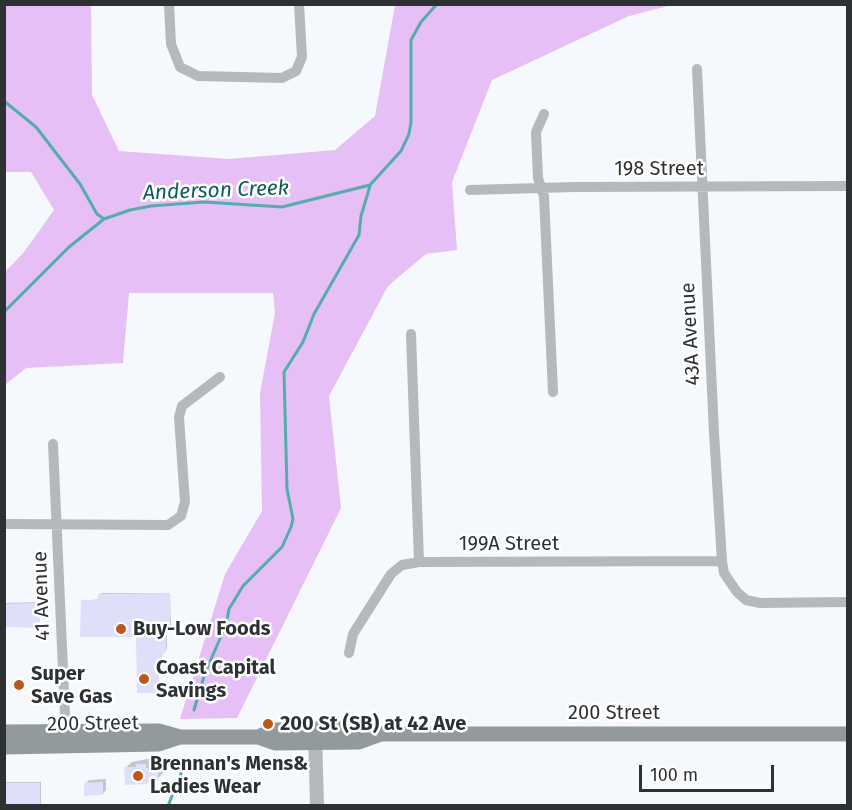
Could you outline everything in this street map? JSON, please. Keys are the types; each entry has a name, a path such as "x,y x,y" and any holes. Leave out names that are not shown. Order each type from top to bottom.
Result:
{"main road":[{"name":"200 Street","path":"4,732 66,739 159,744 180,737 258,737 274,730 315,735 359,728 381,734 848,734"},
{"name":"200 Street","path":"4,747 66,739"}],"street":[{"path":"168,4 171,44 180,67 198,76 282,78 296,71 302,57 299,4"},
{"name":"43A Avenue","path":"697,69 724,573 737,592 746,600 760,603 848,602"},
{"path":"544,114 536,132 538,178 544,196 553,392"},
{"name":"198 Street","path":"470,190 848,186"},
{"path":"411,334 419,562"},
{"path":"4,524 168,525 181,516 184,502 179,417 182,406 220,377"},
{"name":"41 Avenue","path":"53,444 66,739"},
{"name":"199A Street","path":"349,653 353,634 391,574 402,565 419,562 722,561"},
{"path":"315,735 317,806"}],"shaded area":[{"path":"5,4 91,5 92,95 119,151 229,159 335,150 375,116 395,5 672,5 629,16 492,80 452,182 457,250 426,254 388,286 329,396 341,508 237,718 180,719 225,574 262,511 260,393 275,313 273,293 129,293 123,363 26,368 5,385 5,272 24,252 54,210 31,172 5,172"}],"building":[{"path":"170,593 170,631 166,635 166,652 161,656 162,672 158,676 158,689 154,693 137,693 136,637 80,637 81,600 98,600 98,594"},
{"path":"37,603 40,628 4,627 4,604"},
{"path":"136,764 146,764 146,768 158,768 158,780 148,780 148,784 125,785 124,767 136,767"},
{"path":"103,782 103,795 84,796 84,783"},
{"path":"4,783 40,783 40,806 4,806"}],"waterway":[{"name":"Anderson Creek","path":"4,312 69,247 104,219 151,206 204,202 282,207 370,185 401,151 409,134 411,40 421,22 437,4"},
{"path":"4,101 36,127 80,184 97,214 104,219"},
{"path":"194,710 205,673 226,625 229,609 243,586 282,547 291,527 293,519 287,489 284,372 303,342 314,314 359,235 361,216 370,186"},
{"path":"168,806 186,761"}],"place":[{"name":"Buy-Low Foods","path":"121,629"},
{"name":"Coast Capital Savings","path":"144,679"},
{"name":"Super Save Gas","path":"19,685"},
{"name":"200 St (SB) at 42 Ave","path":"268,724"},
{"name":"Brennan's Mens& Ladies Wear","path":"138,776"}]}
